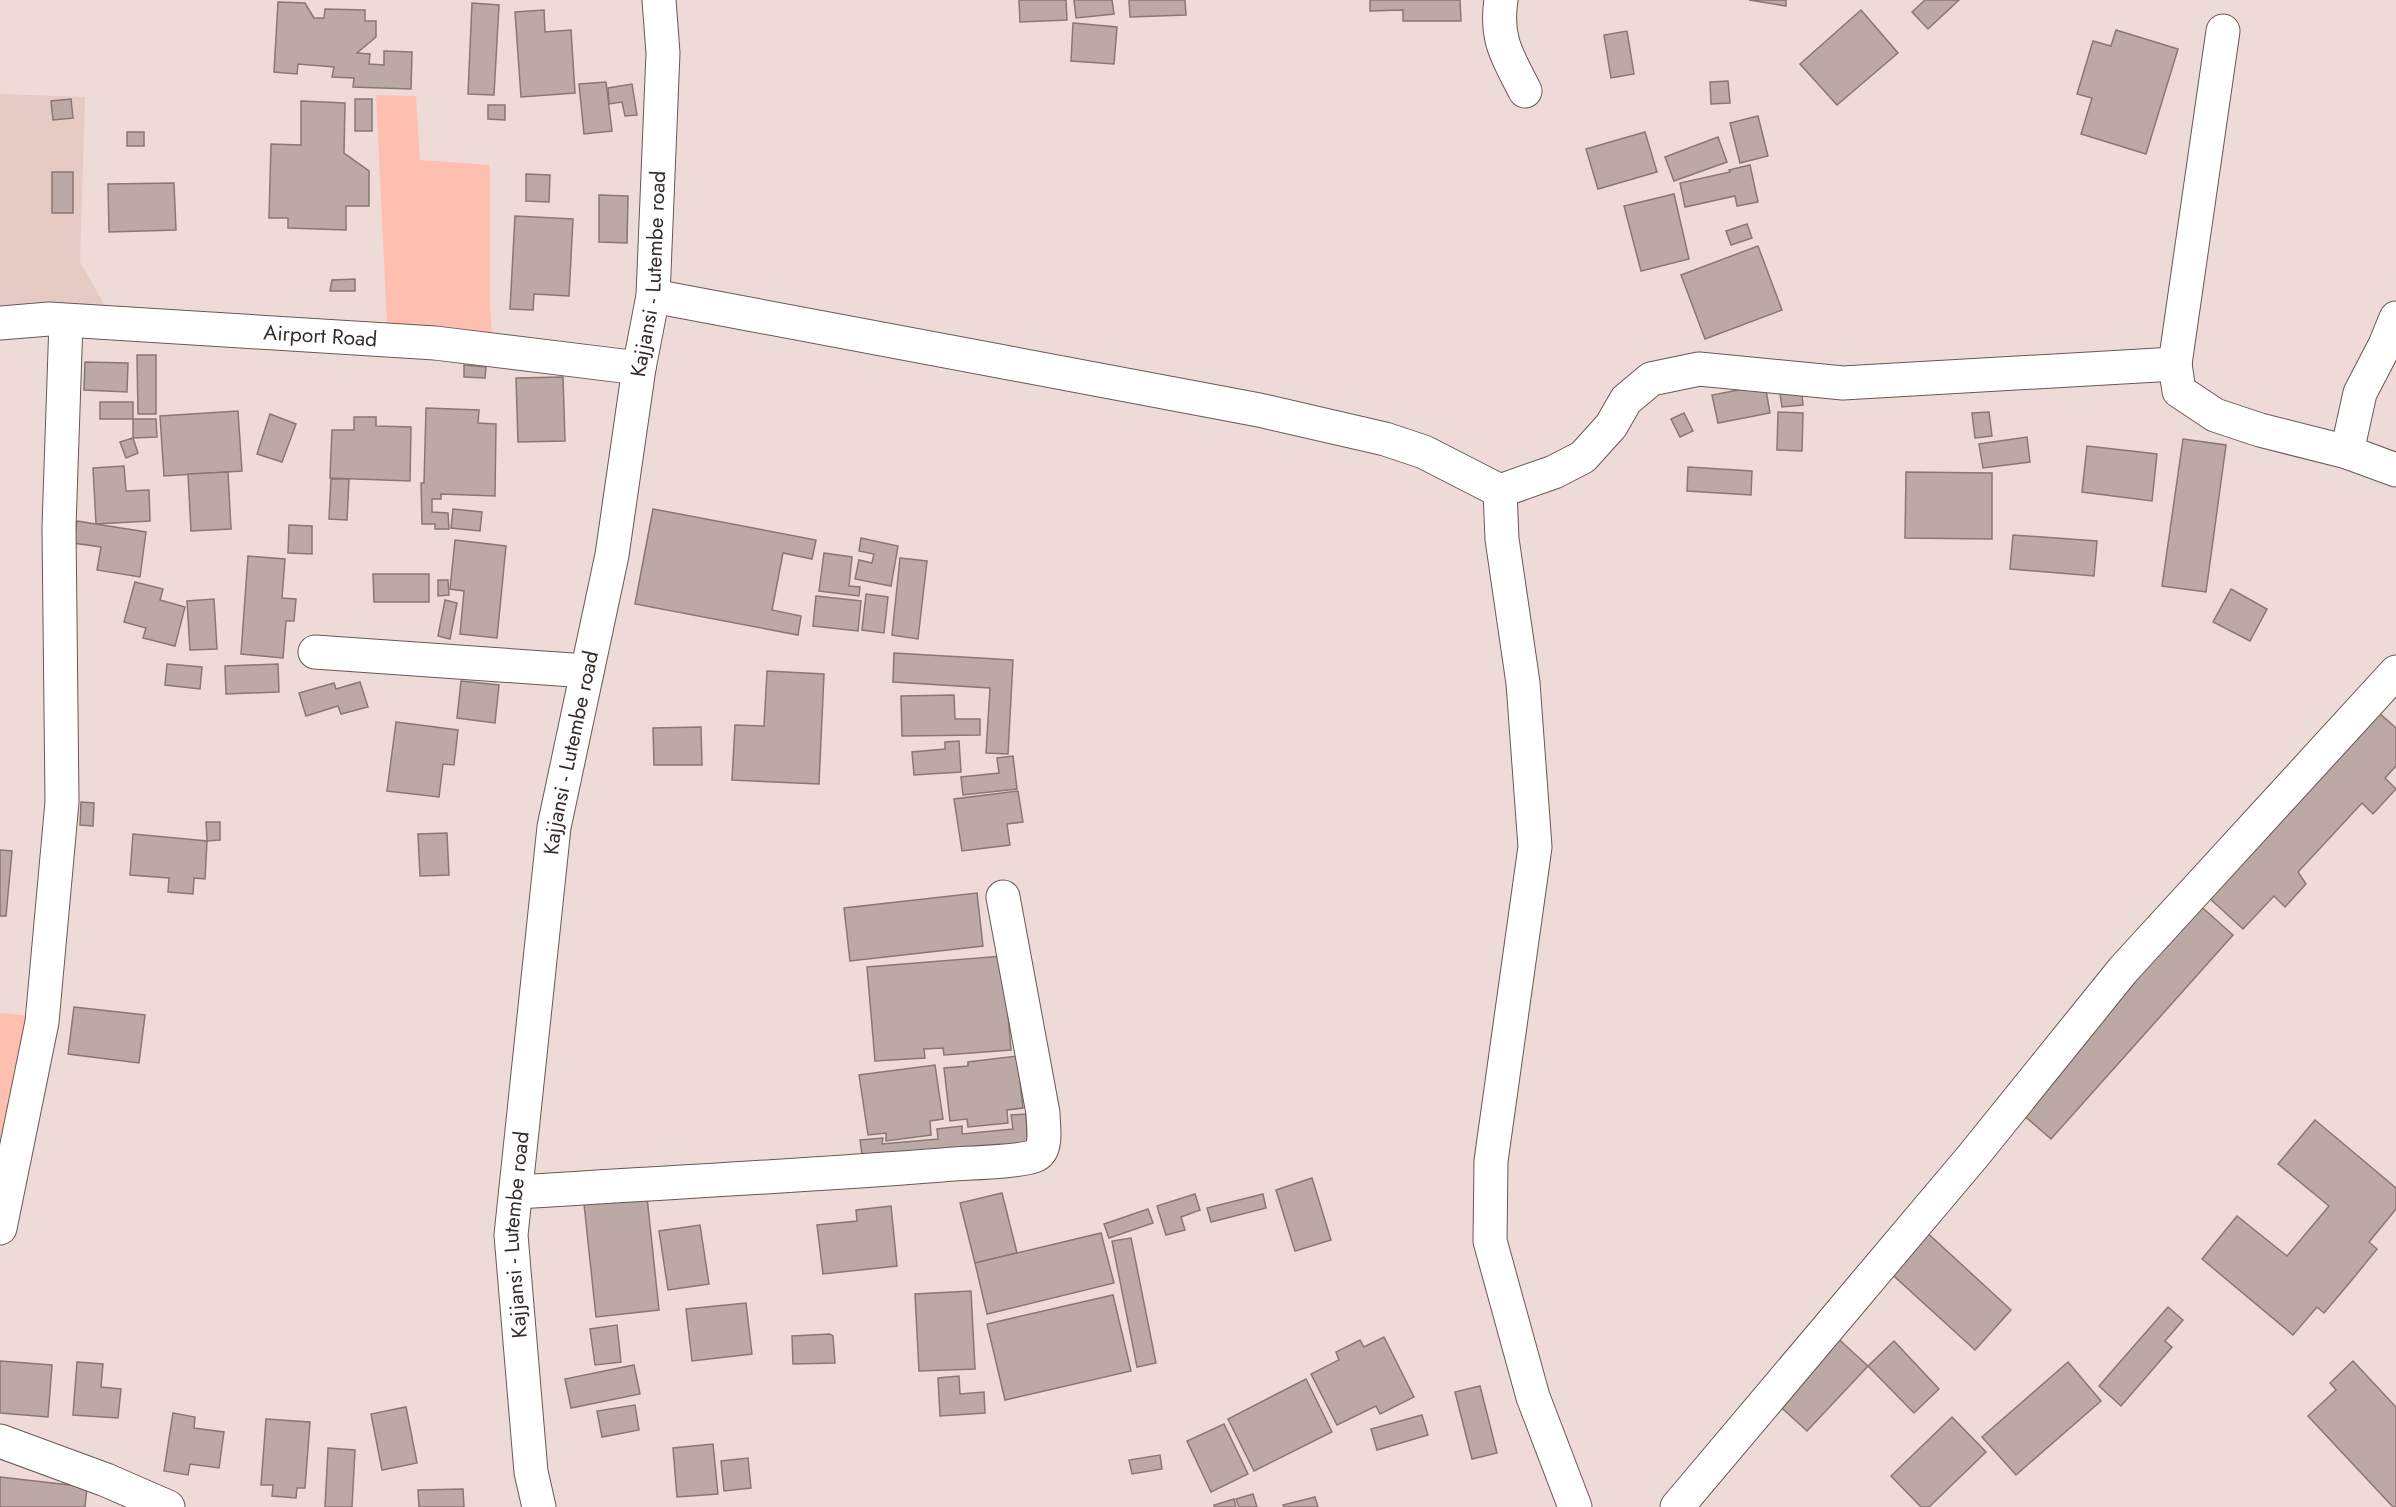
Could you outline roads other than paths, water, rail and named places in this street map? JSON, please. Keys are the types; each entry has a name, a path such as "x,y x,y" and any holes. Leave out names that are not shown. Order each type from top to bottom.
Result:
{"street":[{"name":"Kajjansi - Lutembe road","path":"539,1507 531,1472 512,1235 554,827 612,555 639,368 653,296 663,53 659,0"},
{"path":"1501,0 1499,12 1501,43 1525,91"},
{"path":"2223,31 2175,364 2179,391 2216,415 2259,430 2347,452 2396,470"},
{"path":"653,296 1259,410 1385,439 1424,452 1500,492 1554,472 1582,457 1611,426 1626,400 1651,379 1699,369 1842,384 2175,364"},
{"path":"2347,452 2360,393 2396,318"},
{"name":"Airport Road","path":"0,323 49,319 435,343 639,368"},
{"path":"0,1228 42,1022 62,802 59,527 66,321"},
{"path":"1500,492 1502,539 1523,683 1535,847 1491,1161 1490,1241 1533,1397 1575,1507"},
{"path":"315,652 587,671"},
{"path":"1677,1507 1972,1156 2123,970 2396,672"},
{"path":"516,1192 925,1166 1015,1159 1034,1157 1039,1154 1043,1148 1043,1113 1003,897"},
{"path":"0,1441 106,1480 168,1507"}]}
